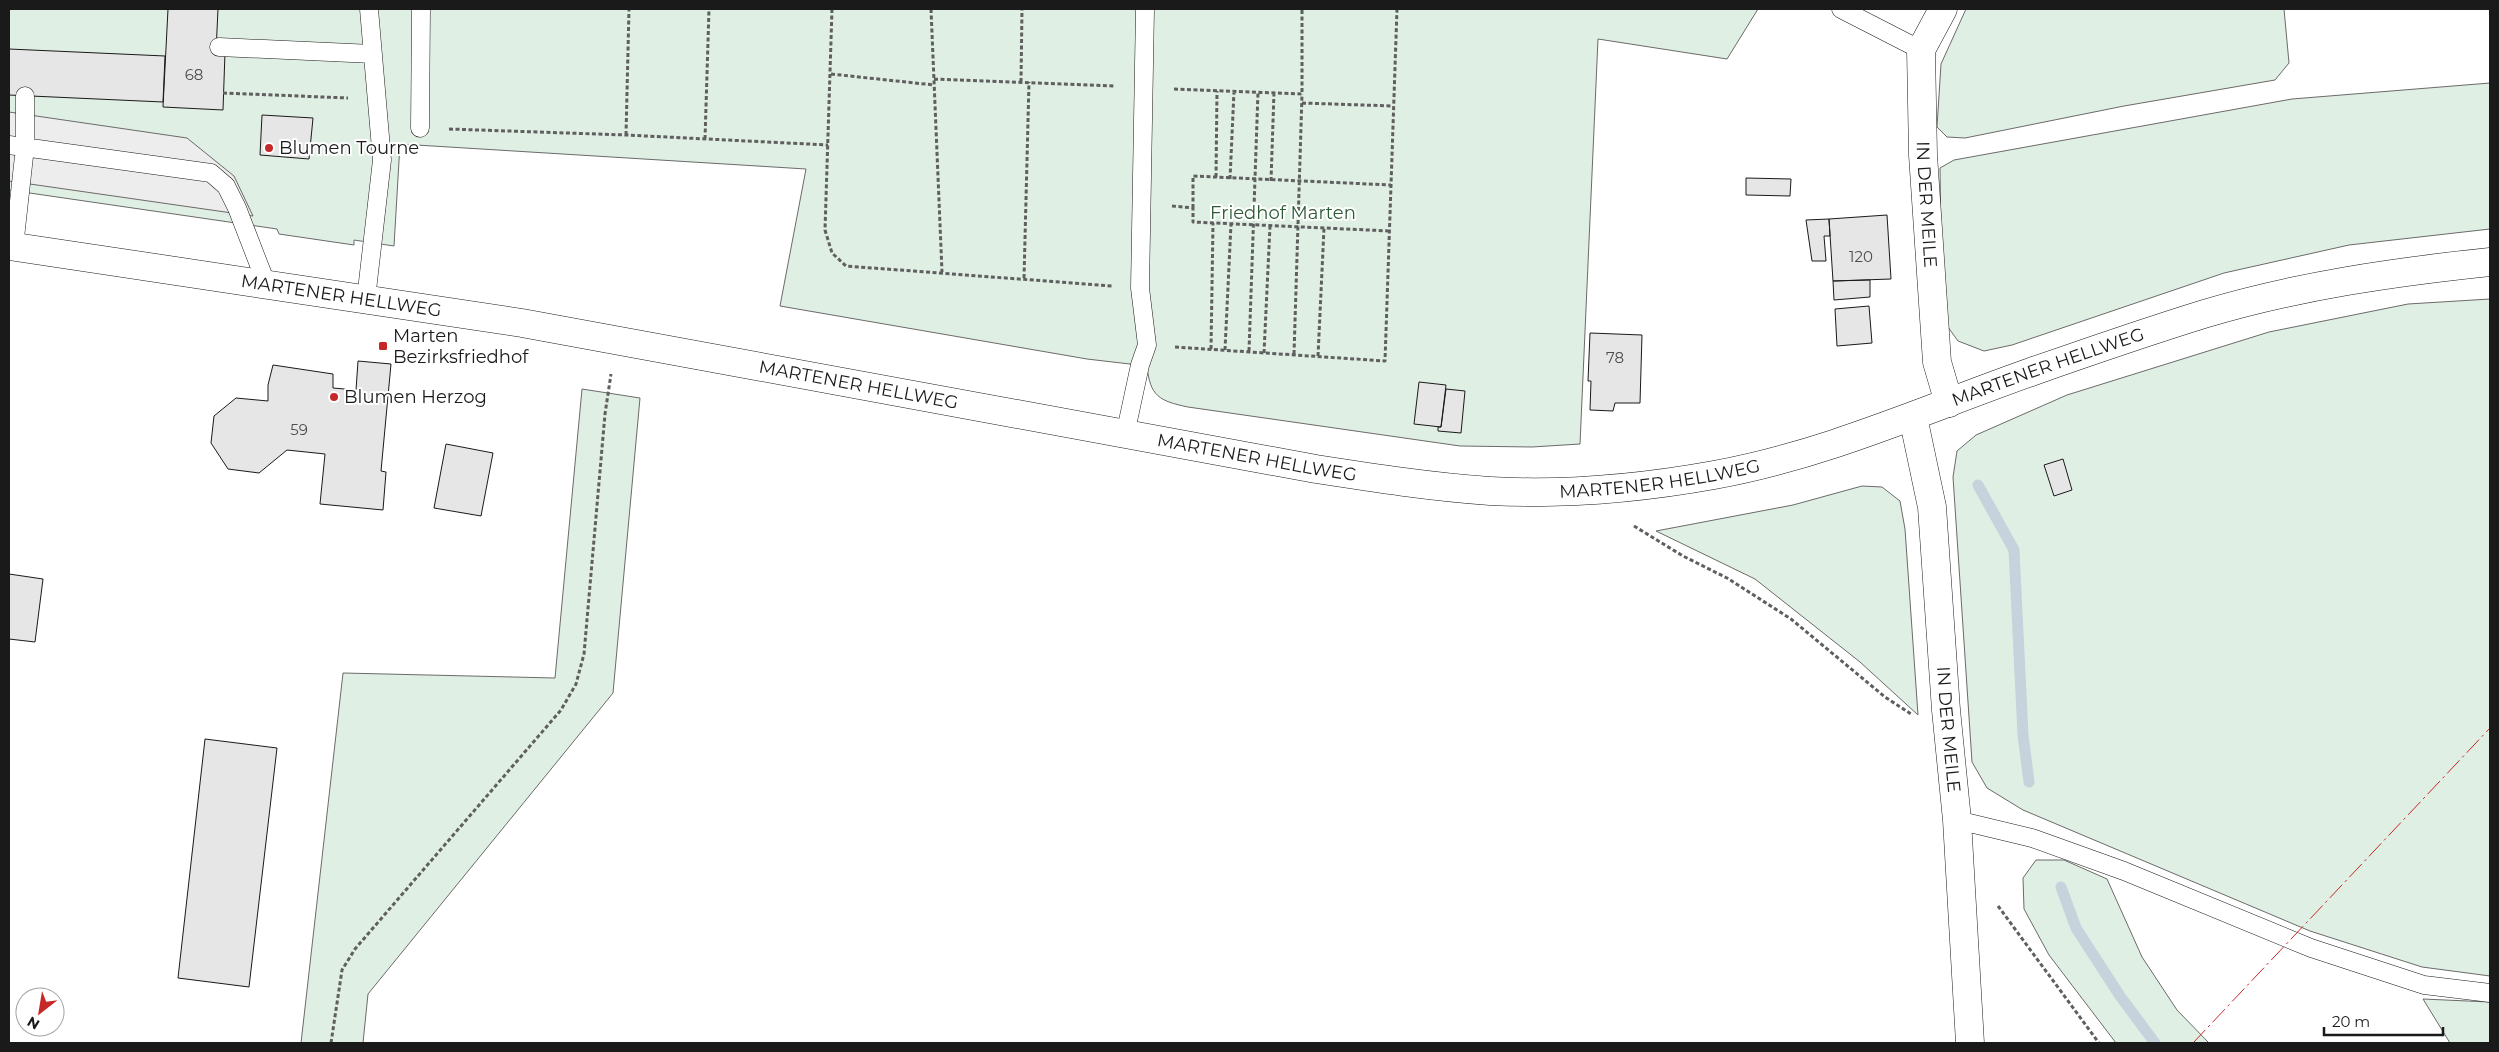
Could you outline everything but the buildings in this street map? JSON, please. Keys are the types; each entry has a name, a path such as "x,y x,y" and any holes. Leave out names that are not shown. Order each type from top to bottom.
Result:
{"street":[{"name":"IN DER MEILE","path":"1943,9 1921,50 1923,155 1937,362 1949,403"},
{"name":"MARTENER HELLWEG","path":"11,246 522,323 1316,469 1422,484 1493,491 1559,491 1641,485 1742,469 1829,446 1913,417 2029,373 2206,313 2393,273 2490,262"},
{"name":"IN DER MEILE","path":"1913,417 1932,507 1946,710 1956,820 1970,1043"}],"lane":[{"path":"366,299 382,160 369,9"},
{"path":"420,128 421,9"},
{"path":"1125,435 1140,365 1147,346 1140,288 1145,9"},
{"path":"1841,9 1921,50"},
{"path":"219,47 373,54"},
{"path":"11,246 17,146 25,96"},
{"path":"17,146 211,173 226,186 237,208 266,283"},
{"path":"1956,820 2032,838 2124,871 2329,954 2424,985 2490,993"}],"path":[{"path":"626,135 629,9"},
{"path":"705,139 709,9"},
{"path":"832,9 825,230 832,253 846,266 1140,288"},
{"path":"931,9 942,272"},
{"path":"1021,82 1022,9"},
{"path":"1147,346 1385,361 1396,9"},
{"path":"831,74 934,85"},
{"path":"1024,278 1029,82"},
{"path":"1216,177 1217,91"},
{"path":"1230,178 1234,91"},
{"path":"223,92 376,100"},
{"path":"1249,351 1258,92"},
{"path":"1271,181 1274,92"},
{"path":"1294,354 1302,94"},
{"path":"1302,103 1393,106"},
{"path":"420,128 626,135 828,145"},
{"path":"1390,231 1193,222 1193,176 1391,185"},
{"path":"1141,204 1193,208"},
{"path":"1211,349 1213,223"},
{"path":"1226,350 1231,224"},
{"path":"1264,352 1270,226"},
{"path":"1318,356 1324,228"},
{"path":"331,1043 342,970 355,949 562,710 576,684 584,654 605,414 617,340"},
{"path":"1634,526 1683,556 1727,578 1791,619 1912,716"},
{"path":"1994,901 2099,1043"}],"green space":[{"name":"Friedhof Marten","path":"9,9 1758,9 1727,59 1598,39 1580,444 1532,447 1460,446 1188,407 1170,402 1158,396 1148,376 1147,366 1087,359 780,306 806,169 400,144 394,246 354,240 354,245 279,234 277,229 9,190"},
{"path":"1966,9 2284,9 2289,63 2275,80 2124,106 1965,138 1947,137 1937,127 1941,64"},
{"path":"2490,83 2490,229 2349,245 2224,273 2012,345 1984,351 1958,341 1942,319 1940,168 1954,160 2292,99"},
{"path":"2490,299 2490,976 2422,967 2310,931 2023,810 1987,788 1972,762 1953,477 1957,451 1976,435 2067,395 2269,332 2408,304"},
{"path":"582,389 640,398 613,693 368,994 363,1043 301,1043 343,673 555,678"},
{"path":"1862,486 1882,487 1900,501 1905,529 1918,715 1860,662 1755,579 1656,531 1793,505"},
{"path":"2036,860 2064,860 2107,879 2142,957 2177,1010 2209,1043 2116,1043 2049,955 2024,909 2023,878"},
{"path":"2423,999 2490,1002 2490,1043 2450,1043"}],"shaded area":[{"path":"9,112 187,138 234,176 253,216 9,181"}],"waterway":[{"path":"1978,485 2014,550 2023,735 2029,782"},
{"path":"2061,887 2076,928 2120,996 2155,1043"}],"power":[{"path":"2193,1043 2490,728"}],"place":[{"name":"Blumen Tourne","path":"269,148"},
{"name":"Marten Bezirksfriedhof","path":"383,346"},
{"name":"Blumen Herzog","path":"334,397"}]}
